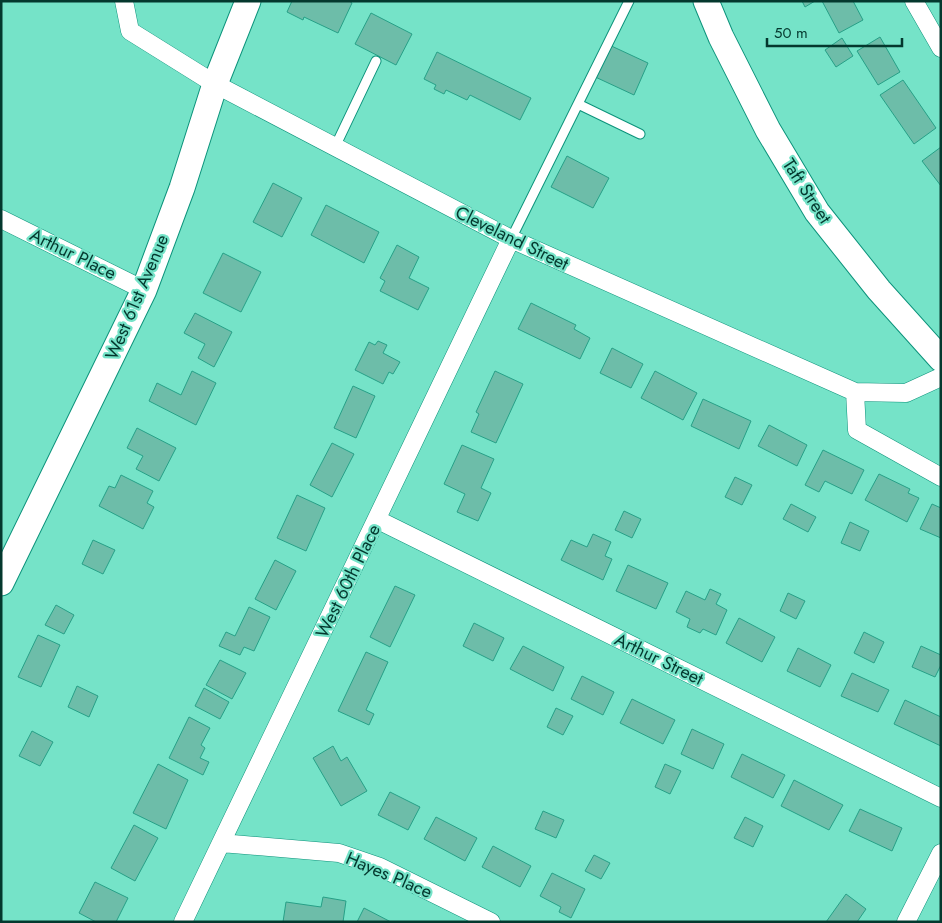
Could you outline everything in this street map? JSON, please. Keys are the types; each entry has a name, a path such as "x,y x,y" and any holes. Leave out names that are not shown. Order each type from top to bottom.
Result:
{"main road":[{"name":"West 61st Avenue","path":"1,583 144,290 182,188 215,84 248,1"},
{"name":"Taft Street","path":"706,1 721,37 768,130 817,212 879,290 941,359"}],"street":[{"name":"Cleveland Street","path":"124,1 130,31 215,84 511,239 855,392 906,393 941,377"},
{"path":"914,1 941,48"},
{"name":"Arthur Place","path":"1,219 144,290"},
{"name":"West 60th Place","path":"183,922 378,520 511,239"},
{"path":"855,392 857,430 941,477"},
{"name":"Arthur Street","path":"378,520 941,798"},
{"name":"Hayes Place","path":"221,843 339,853 380,867 491,922"},
{"path":"906,922 941,853"}],"lane":[{"path":"511,239 629,1"},
{"path":"335,147 376,61"},
{"path":"578,104 640,134"}],"building":[{"path":"292,1 349,1 352,3 338,33 304,17 303,20 287,12"},
{"path":"802,1 815,1 805,7"},
{"path":"822,1 853,1 863,20 839,33"},
{"path":"371,13 412,34 396,65 355,44"},
{"path":"880,37 900,72 878,85 857,51"},
{"path":"842,38 853,56 836,67 825,50"},
{"path":"605,43 648,63 634,95 591,75"},
{"path":"437,52 531,98 520,120 470,95 467,100 446,90 444,94 434,89 436,85 424,79"},
{"path":"903,80 936,128 914,144 880,95"},
{"path":"941,147 941,186 922,161"},
{"path":"567,156 609,178 593,208 551,187"},
{"path":"273,183 302,198 282,237 253,222"},
{"path":"326,205 379,232 364,263 311,235"},
{"path":"397,245 419,257 409,278 429,288 418,310 380,291 385,281 380,278"},
{"path":"223,253 261,272 241,312 203,293"},
{"path":"531,303 576,325 574,329 590,338 580,359 518,329"},
{"path":"195,313 232,332 214,367 198,358 205,344 184,333"},
{"path":"378,341 387,345 383,353 400,362 393,374 389,372 383,384 355,370 369,342 375,345"},
{"path":"612,348 643,364 631,388 600,373"},
{"path":"192,371 216,383 196,425 149,401 157,383 181,395"},
{"path":"495,371 523,384 496,443 471,432 479,414 476,412"},
{"path":"655,371 697,393 683,420 641,398"},
{"path":"353,386 375,396 356,438 334,428"},
{"path":"703,399 751,421 739,449 691,426"},
{"path":"769,425 807,445 797,466 758,446"},
{"path":"137,428 176,448 159,481 136,469 143,456 127,448"},
{"path":"332,443 354,454 332,497 310,485"},
{"path":"462,445 494,459 481,488 491,493 478,521 457,512 465,494 444,484"},
{"path":"823,450 864,470 852,494 825,481 819,492 805,485"},
{"path":"879,474 910,489 908,493 919,498 907,522 865,500"},
{"path":"121,475 153,491 147,503 154,507 143,529 99,506 109,486 115,488"},
{"path":"735,477 752,485 742,505 725,497"},
{"path":"297,495 325,508 306,551 277,538"},
{"path":"791,504 816,517 808,532 783,519"},
{"path":"932,504 941,508 941,538 920,529"},
{"path":"624,511 641,519 632,538 615,530"},
{"path":"850,522 869,531 860,551 841,543"},
{"path":"593,534 611,542 605,556 612,559 603,580 561,560 571,540 587,547"},
{"path":"93,540 115,550 103,574 82,564"},
{"path":"275,560 296,571 276,610 255,599"},
{"path":"628,565 668,583 656,609 616,591"},
{"path":"395,586 415,595 390,647 370,637"},
{"path":"710,589 721,594 716,604 727,610 716,635 703,629 700,633 687,627 690,619 676,612 686,591 705,600"},
{"path":"788,593 805,601 796,619 780,611"},
{"path":"56,605 74,615 64,634 45,625"},
{"path":"249,607 270,617 254,651 244,647 240,655 219,646 226,632 235,636"},
{"path":"739,618 775,637 762,662 726,643"},
{"path":"474,623 504,638 493,661 463,646"},
{"path":"864,632 884,642 874,663 854,653"},
{"path":"38,635 60,645 41,687 18,677"},
{"path":"523,646 564,667 553,691 510,669"},
{"path":"921,646 941,655 941,665 935,677 912,667"},
{"path":"798,648 831,665 820,687 787,671"},
{"path":"366,652 388,662 366,710 374,714 369,725 338,711"},
{"path":"220,660 246,673 232,699 206,685"},
{"path":"852,673 889,690 878,712 841,696"},
{"path":"582,676 614,692 603,715 571,699"},
{"path":"77,686 98,696 89,717 68,707"},
{"path":"204,688 229,702 220,719 195,706"},
{"path":"632,699 675,720 663,744 620,723"},
{"path":"905,700 941,717 941,746 894,724"},
{"path":"556,708 573,716 563,735 547,727"},
{"path":"189,717 210,728 201,745 205,748 200,758 209,762 203,775 169,758"},
{"path":"692,729 724,744 713,769 681,754"},
{"path":"32,731 53,742 40,766 19,756"},
{"path":"333,746 341,761 347,757 367,791 341,806 313,758"},
{"path":"742,754 785,775 773,798 731,777"},
{"path":"158,764 188,780 166,829 133,813"},
{"path":"665,764 681,771 670,794 655,787"},
{"path":"794,780 843,805 829,830 781,806"},
{"path":"390,792 420,807 408,830 378,815"},
{"path":"860,809 902,828 892,851 849,831"},
{"path":"543,811 564,820 556,838 535,829"},
{"path":"436,817 477,838 465,861 424,839"},
{"path":"745,817 763,826 753,847 734,838"},
{"path":"134,825 158,838 135,881 111,868"},
{"path":"493,846 531,866 520,887 482,867"},
{"path":"594,855 610,863 601,879 585,871"},
{"path":"552,873 585,889 571,918 559,912 561,907 540,896"},
{"path":"95,882 128,898 116,922 96,922 79,913"},
{"path":"846,894 866,909 857,922 826,922"},
{"path":"323,897 346,901 343,922 283,922 286,902 321,907"},
{"path":"364,908 391,922 357,922"}]}
